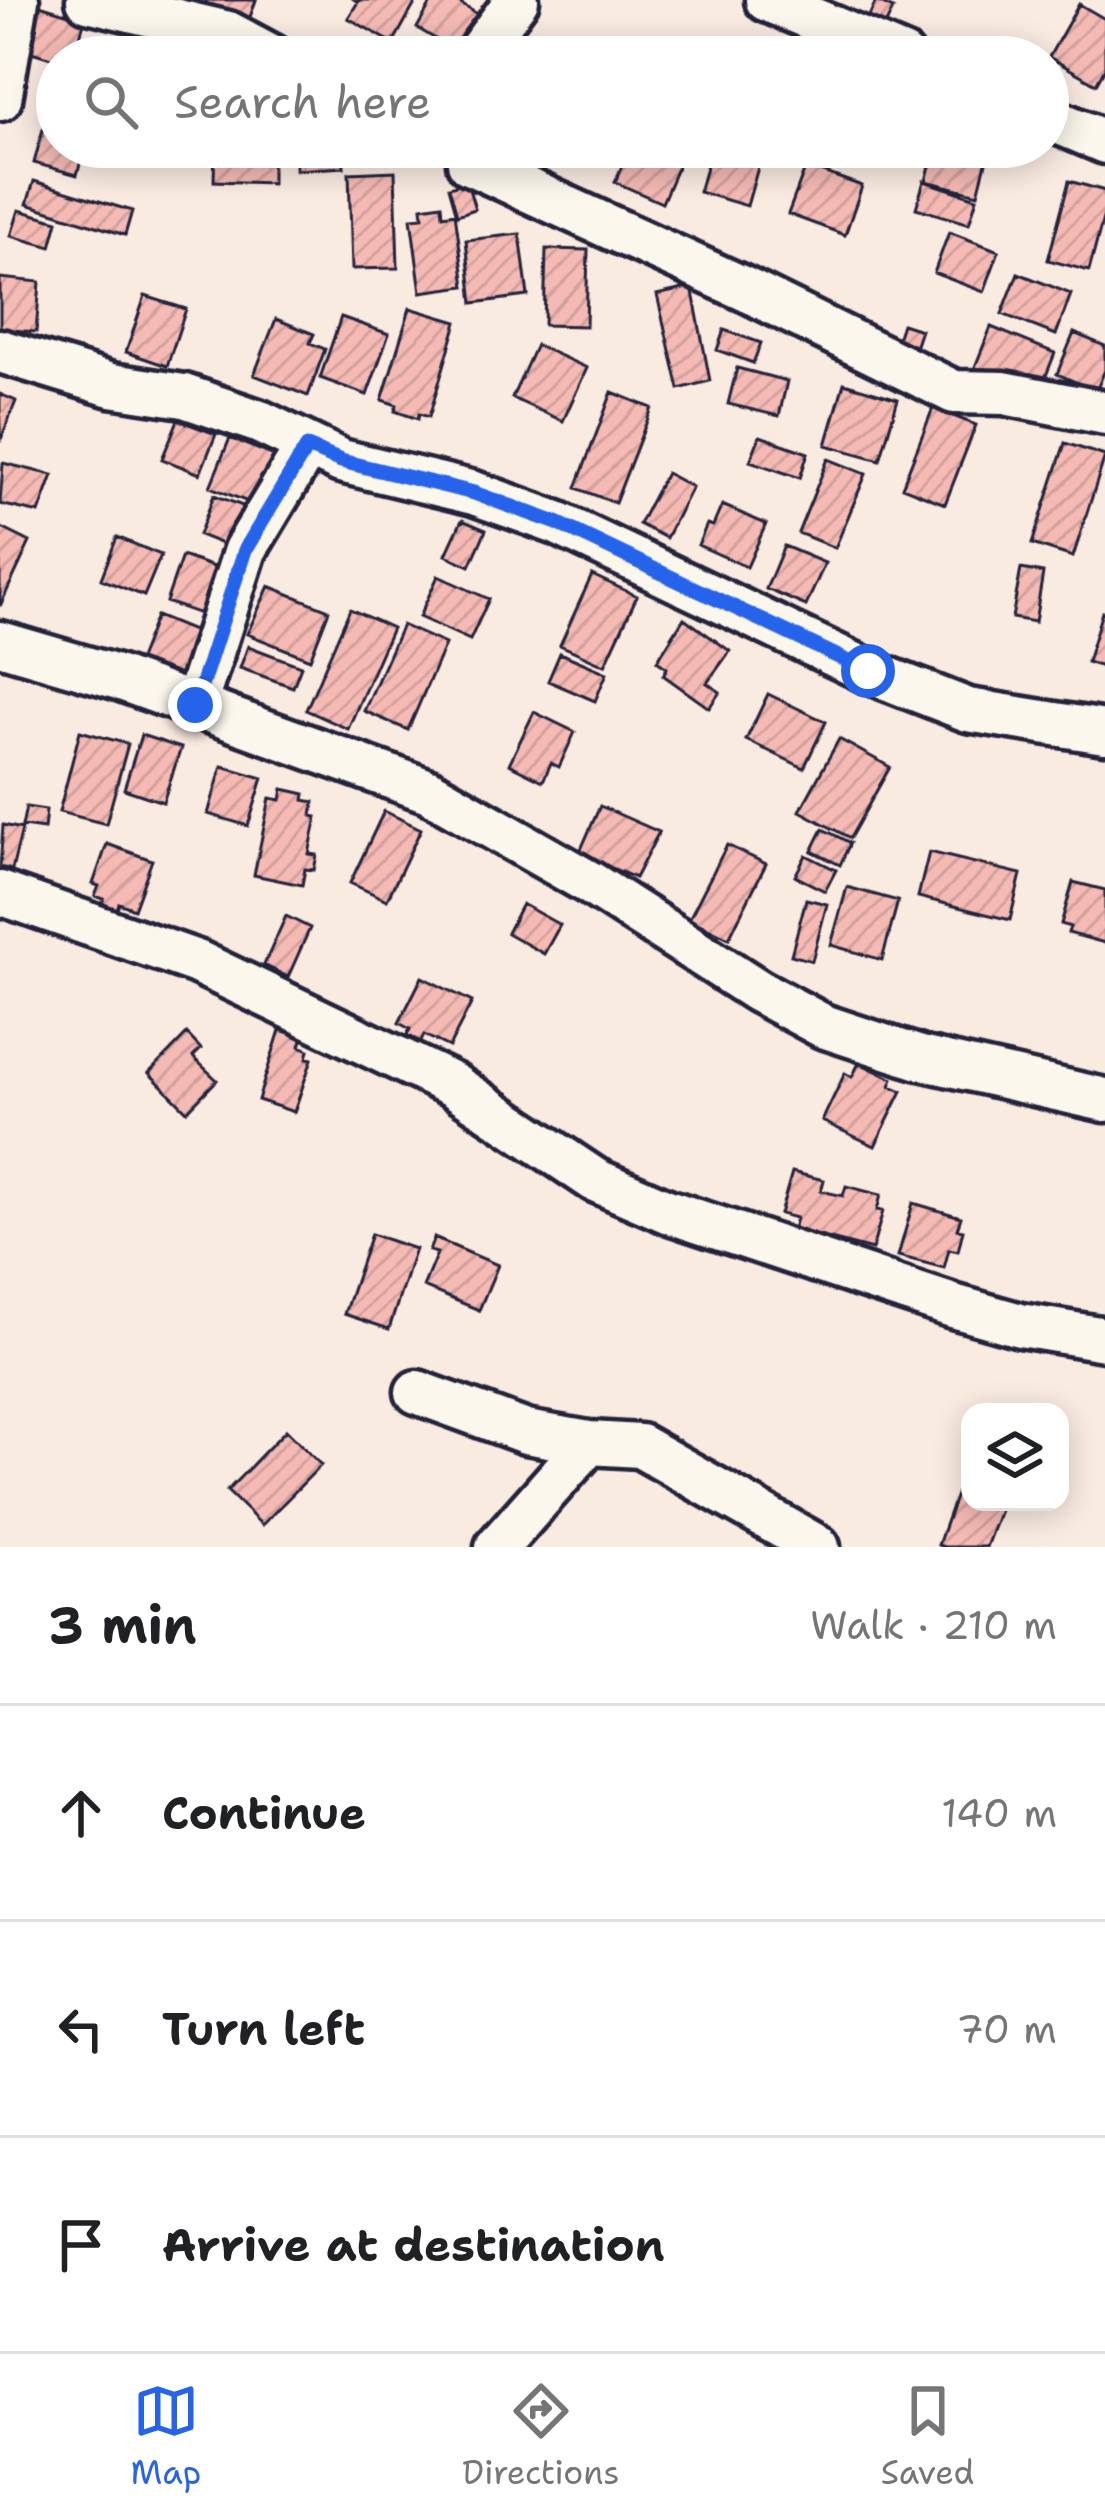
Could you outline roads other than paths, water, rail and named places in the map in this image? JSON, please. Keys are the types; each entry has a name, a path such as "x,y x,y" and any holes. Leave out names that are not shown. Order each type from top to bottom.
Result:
{"street":[{"path":"0,99 17,0"},
{"path":"88,0 234,36"},
{"path":"490,36 517,0"},
{"path":"767,0 853,36"},
{"path":"1069,127 1105,142"},
{"path":"493,168 954,392 1004,392 1105,413"},
{"path":"0,352 111,385 184,396 260,422 307,447 360,466 474,493 557,523 868,671 968,710 1105,733"},
{"path":"195,705 245,550 307,447"},
{"path":"0,643 116,677 429,790 823,1026 920,1058 1105,1100"},
{"path":"0,893 197,962 453,1085 596,1180 667,1211 953,1306 1020,1325 1105,1340"},
{"path":"417,1392 526,1432 640,1446 818,1547"},
{"path":"497,1547 589,1442"}]}
